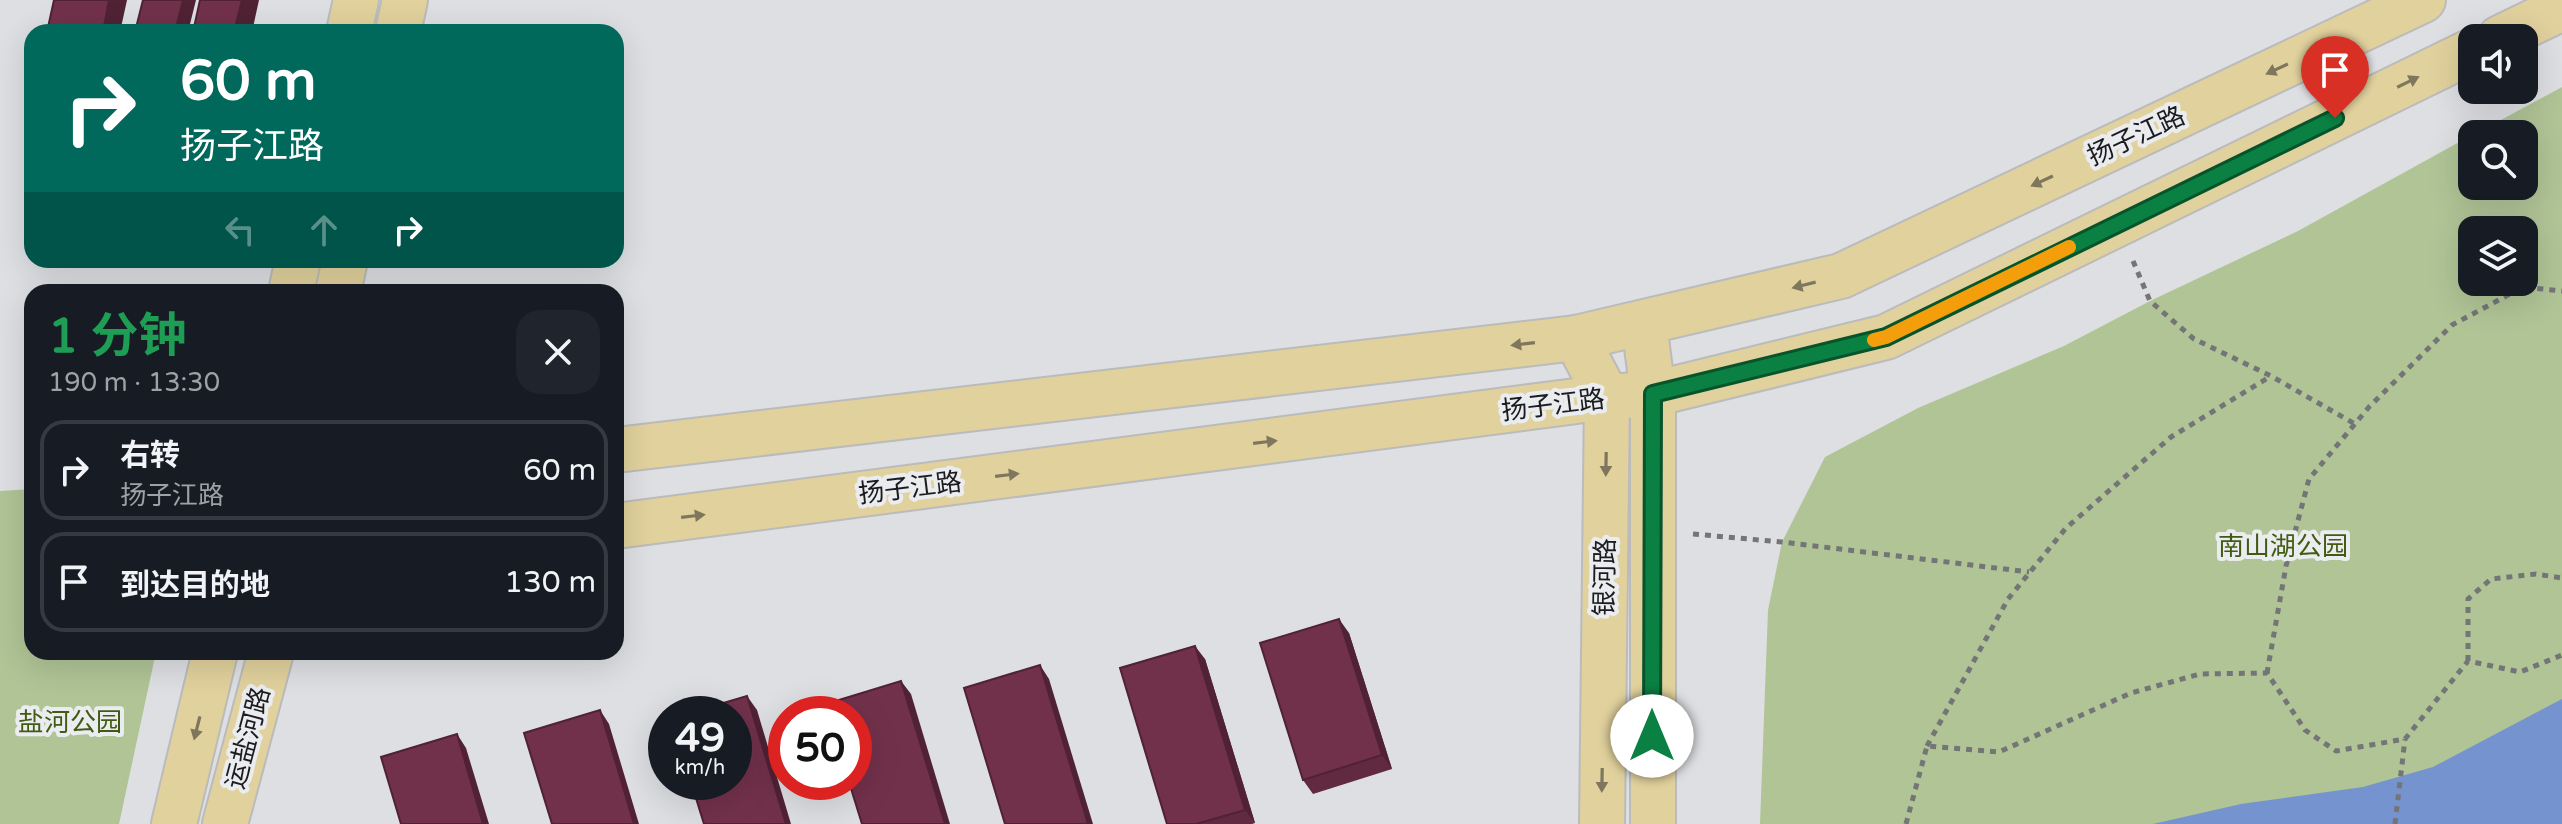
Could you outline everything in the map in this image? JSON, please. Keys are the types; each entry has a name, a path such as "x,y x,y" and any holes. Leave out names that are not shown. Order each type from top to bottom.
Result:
{"main road":[{"path":"351,24 356,0"},
{"path":"400,24 405,0"},
{"name":"扬子江路","path":"624,449 1576,338 1841,276 2423,0"},
{"path":"2529,24 2562,8"},
{"name":"扬子江路","path":"624,525 1607,397 1653,394 1886,337 2458,58"},
{"name":"银河路","path":"1644,323 1653,394 1653,824"},
{"name":"银河路","path":"1576,338 1607,397 1602,824"},
{"name":"运盐河路","path":"174,824 213,660"},
{"name":"运盐河路","path":"225,824 269,660"}],"path":[{"path":"2117,223 2150,301 2194,339 2271,376 2355,424"},
{"path":"2405,739 2336,751 2305,730 2267,673 2286,566 2309,479 2355,424 2452,325 2523,287 2562,291"},
{"path":"1906,824 1927,746 2008,599 2066,528 2171,437 2271,376"},
{"path":"1652,530 1782,542 2030,572"},
{"path":"2395,824 2405,739 2468,661 2468,599 2491,579 2536,574 2562,578"},
{"path":"2468,661 2520,672 2562,655"},
{"path":"1927,746 1999,752 2131,693 2200,674 2267,673"}],"green space":[{"name":"南山湖公园","path":"2562,87 2562,824 1760,824 1768,610 1782,542 1825,457 1918,408 2064,346 2150,301 2298,231 2458,143 2458,200 2538,200 2538,120 2501,120 2531,104 2538,104 2538,100"},
{"name":"盐河公园","path":"24,490 24,660 154,660 119,824 0,824 0,491"}],"water":[{"path":"2562,699 2562,824 2153,824 2241,804 2363,787 2433,767"}],"building":[{"path":"54,0 109,0 104,24 49,24"},
{"path":"143,0 183,0 177,24 137,24"},
{"path":"200,0 242,0 236,24 195,24"},
{"path":"1339,619 1382,755 1303,780 1260,643"},
{"path":"1195,646 1245,810 1196,824 1167,824 1120,668"},
{"path":"1040,665 1088,824 1005,824 964,688"},
{"path":"901,681 945,824 862,824 855,800 872,800 872,696 852,696"},
{"path":"600,710 634,824 552,824 524,733"},
{"path":"752,712 768,765 768,800 779,800 786,824 704,824 697,800 752,800"},
{"path":"457,734 483,824 401,824 381,757"}],"slow traffic":[{"path":"1874,340 1886,337 2069,247"}],"route":[{"path":"1652,736 1653,394 1886,337 2335,118"}]}
